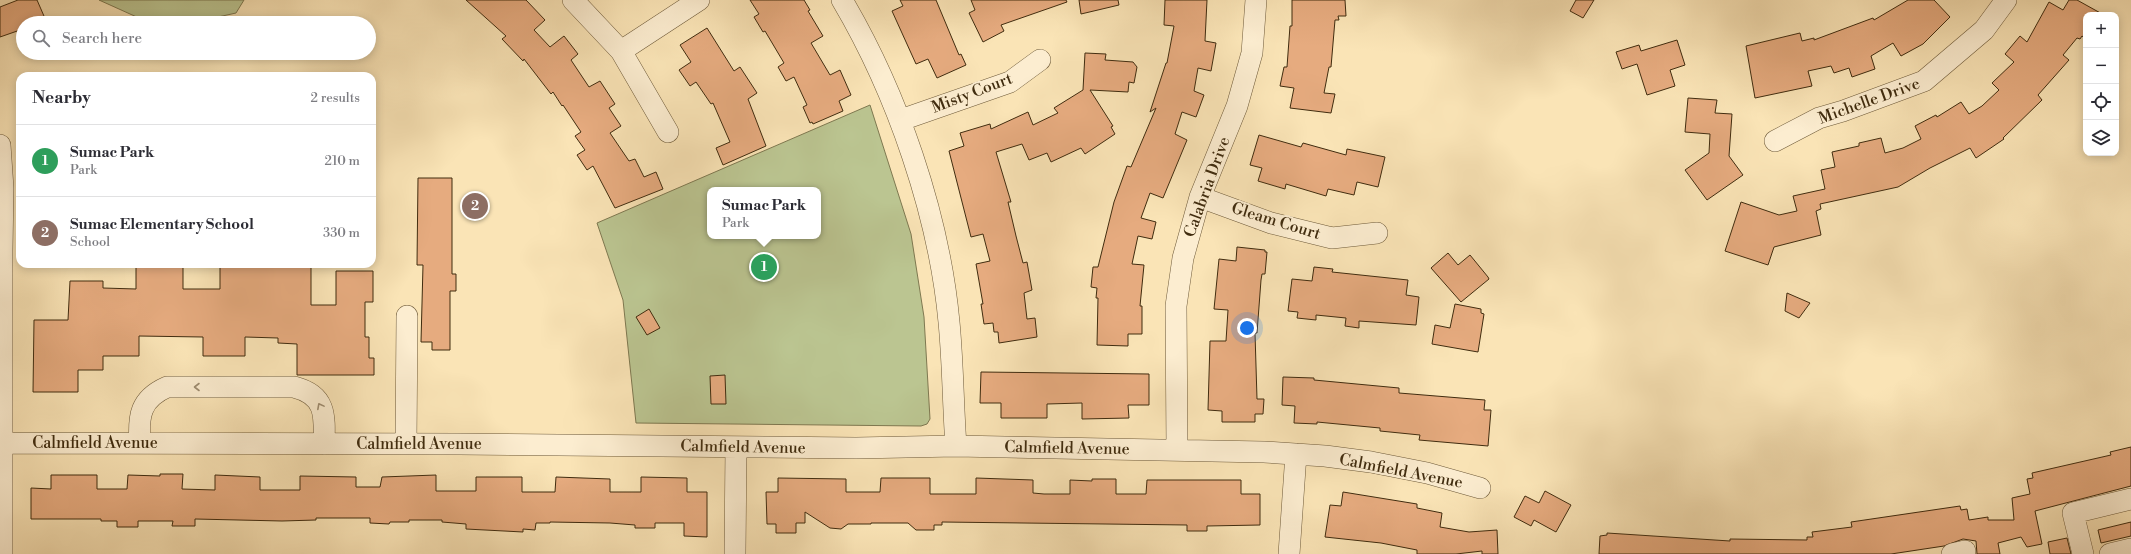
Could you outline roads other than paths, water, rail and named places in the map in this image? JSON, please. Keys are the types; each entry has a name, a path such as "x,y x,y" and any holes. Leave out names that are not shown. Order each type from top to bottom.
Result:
{"street":[{"path":"574,0 621,51 668,132"},
{"path":"621,51 699,0"},
{"path":"842,0 857,26 901,120 935,235 949,322 956,446"},
{"name":"Calabria Drive","path":"1177,450 1176,306 1183,258 1200,197 1237,106 1252,53 1256,0"},
{"name":"Michelle Drive","path":"1775,141 1819,118 1844,111 1924,81 1984,30 2006,0"},
{"name":"Misty Court","path":"901,120 1010,82 1040,60"},
{"path":"0,145 12,188 1,250 2,554"},
{"name":"Gleam Court","path":"1200,197 1271,223 1332,238 1377,233"},
{"path":"406,444 407,316"},
{"path":"140,443 139,418 142,409 151,396 167,387 294,387 306,390 313,395 321,406 324,426 324,444"},
{"name":"Calmfield Avenue","path":"2,443 406,444 856,448 956,446 1177,450 1296,454 1371,462 1427,473 1480,488"},
{"path":"735,554 736,447"},
{"path":"1289,554 1296,454"},
{"path":"2083,554 2074,512 2131,499"},
{"path":"2110,554 2131,549"}],"place":[{"name":"Sumac Elementary School","path":"475,206"},
{"name":"Sumac Park","path":"764,267"}]}
